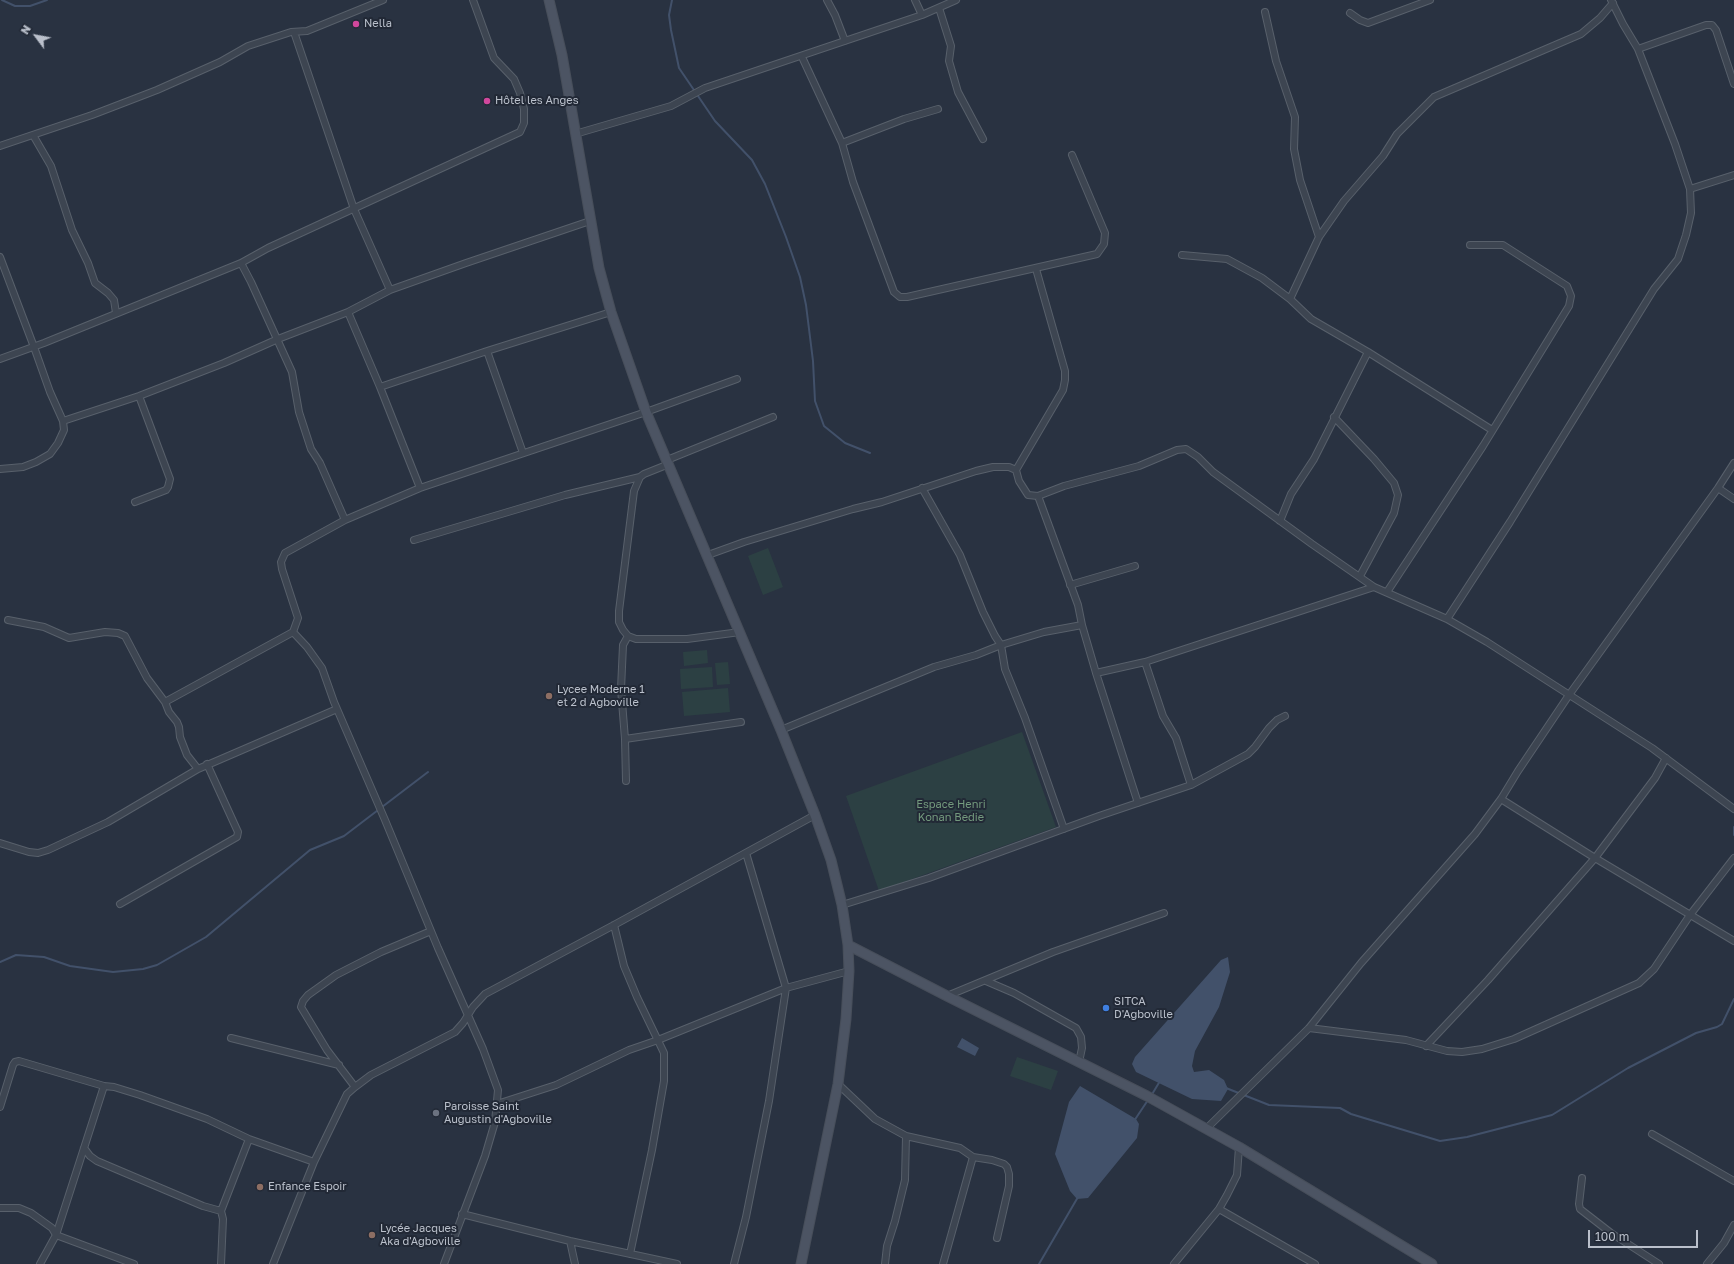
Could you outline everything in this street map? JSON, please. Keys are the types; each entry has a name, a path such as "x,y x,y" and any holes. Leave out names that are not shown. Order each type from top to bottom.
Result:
{"main road":[{"path":"549,0 562,55 599,268 611,312 646,412 708,555 815,815 831,860 842,905 848,945 849,971 846,1019 838,1084 801,1264"},
{"path":"848,945 1147,1096 1239,1147 1421,1261 1432,1264"}],"street":[{"path":"0,146 92,115 157,90 220,62 248,46 294,32 307,32 383,0"},
{"path":"0,358 34,346 241,263 268,248 354,210 520,132 523,127 524,109 520,93 514,80 494,58 473,0"},
{"path":"827,0 835,15 845,41"},
{"path":"915,0 922,15"},
{"path":"575,134 671,106 705,88 802,57 922,15 956,0"},
{"path":"1350,13 1360,20 1368,23 1430,0"},
{"path":"1290,299 1319,237 1344,201 1383,156 1398,134 1434,97 1581,34 1600,18 1612,1 1623,24 1638,48 1675,144 1690,189 1691,213 1678,259 1654,289 1510,522 1447,620"},
{"path":"939,8 951,46 950,61 958,92 983,139"},
{"path":"1265,12 1276,61 1295,117 1294,149 1300,180 1319,237"},
{"path":"1638,48 1706,25 1712,25 1716,30 1734,84"},
{"path":"294,32 354,210 390,290"},
{"path":"802,57 842,143 853,182 894,292 900,297 907,298 1097,254 1104,244 1105,233 1072,155"},
{"path":"842,143 904,119 938,109"},
{"path":"33,135 51,166 72,230 88,263 95,283 108,293 114,300 116,313"},
{"path":"1690,189 1734,175"},
{"path":"63,421 139,396 224,363 278,339 348,312 390,290 590,221"},
{"path":"1387,592 1483,446 1569,306 1571,296 1567,286 1503,245 1470,245"},
{"path":"1182,255 1228,259 1262,278 1290,299 1311,319 1368,352 1492,430"},
{"path":"0,257 50,392 63,421 64,430 58,443 50,454 23,467 0,468"},
{"path":"241,263 278,339 292,372 299,412 311,449 320,463 345,520"},
{"path":"1036,269 1065,371 1065,380 1063,390 1016,470 1019,481 1028,495 1038,496 1064,486 1139,466 1177,450 1186,449 1198,457 1213,472 1374,587 1447,620 1487,642 1666,758 1734,809"},
{"path":"348,312 380,387 420,488"},
{"path":"380,387 486,351 611,312"},
{"path":"486,351 523,453"},
{"path":"1280,520 1291,494 1314,459 1368,352"},
{"path":"165,702 293,632 298,618 282,569 281,562 285,552 345,520 420,488 646,412 737,379"},
{"path":"135,502 166,490 170,478 139,396"},
{"path":"414,540 565,495 640,477 668,462 773,417"},
{"path":"1334,417 1374,459 1394,484 1398,495 1394,513 1360,576"},
{"path":"1206,1129 1309,1028 1360,963 1475,834 1501,799 1569,695 1718,488 1734,463"},
{"path":"708,555 744,542 853,509 882,502 976,471 993,467 1009,467 1016,470"},
{"path":"640,477 634,491 630,515 619,622 628,636 636,638 687,639 740,632"},
{"path":"922,488 960,555 983,612 1001,645 1005,669 1025,718 1064,829"},
{"path":"1718,488 1734,499"},
{"path":"1038,496 1078,605 1082,625 1096,673 1138,803"},
{"path":"1070,585 1135,566"},
{"path":"1096,673 1145,662 1374,587"},
{"path":"8,620 44,627 69,638 105,632 118,633 125,636 147,678 165,702 169,712 179,727 180,737 187,755 198,768"},
{"path":"781,730 934,667 976,655 1001,645 1044,632 1082,625"},
{"path":"293,632 322,668 337,709 431,931 483,1049 498,1090 495,1122 485,1156 444,1264"},
{"path":"626,781 625,739 621,689 623,645 628,636"},
{"path":"1145,662 1163,716 1176,738 1191,785"},
{"path":"0,843 29,852 38,853 48,850 108,822 198,768 337,709"},
{"path":"842,905 929,878 1191,785 1248,754 1269,728 1277,720 1285,716"},
{"path":"625,739 741,722"},
{"path":"1426,1046 1488,980 1595,858 1655,778 1666,758"},
{"path":"120,904 237,837 238,832 207,764"},
{"path":"1501,799 1595,858 1734,940"},
{"path":"272,1264 314,1162 347,1094 355,1087 371,1075 455,1032 485,994 614,926 815,815"},
{"path":"734,1264 746,1217 769,1101 786,988 746,853"},
{"path":"1309,1028 1406,1040 1447,1051 1462,1052 1482,1049 1514,1039 1639,983 1654,969 1690,915 1734,858"},
{"path":"947,996 1053,952 1164,913"},
{"path":"614,926 624,966 664,1053 664,1081 652,1150 630,1254"},
{"path":"355,1087 327,1050 301,1007 303,1001 308,995 336,975 381,952 431,931"},
{"path":"497,1104 556,1085 629,1050 658,1040 786,988 849,971"},
{"path":"986,981 1014,993 1076,1028 1082,1037 1082,1048 1079,1062"},
{"path":"231,1038 339,1065"},
{"path":"0,1107 13,1065 15,1062 19,1061 140,1095 207,1119 249,1139 314,1162"},
{"path":"838,1084 875,1119 906,1136 960,1148 973,1157 992,1160 1004,1164 1007,1167 1009,1174 1008,1186 997,1238"},
{"path":"40,1264 56,1235 104,1086"},
{"path":"1652,1134 1734,1181"},
{"path":"885,1264 887,1246 905,1180 906,1136"},
{"path":"221,1264 223,1219 221,1211 249,1139"},
{"path":"1174,1264 1219,1208 1237,1175 1239,1147"},
{"path":"84,1148 97,1162 203,1206 221,1211"},
{"path":"943,1264 973,1157"},
{"path":"1582,1178 1579,1204 1580,1209 1611,1233 1659,1264"},
{"path":"1,1208 19,1208 31,1213 52,1228 56,1235 134,1264"},
{"path":"1219,1208 1315,1264"},
{"path":"462,1214 570,1241 677,1264"},
{"path":"1707,1264 1724,1243 1734,1225"},
{"path":"570,1241 575,1264"}],"green space":[{"path":"768,548 783,587 763,595 748,556"},
{"path":"707,650 708,663 684,666 683,652"},
{"path":"728,662 730,684 717,685 715,663"},
{"path":"712,667 713,687 681,689 680,669"},
{"path":"728,688 730,712 684,716 682,692"},
{"name":"Espace Henri Konan Bedie","path":"1022,732 1056,827 879,891 846,796"},
{"path":"1017,1057 1058,1071 1051,1090 1010,1076"}],"water":[{"path":"1228,957 1230,972 1219,1007 1195,1051 1192,1066 1194,1072 1209,1070 1224,1080 1228,1089 1221,1101 1192,1099 1136,1072 1132,1064 1135,1057 1221,960"},
{"path":"962,1038 979,1048 975,1056 957,1047"},
{"path":"1080,1086 1136,1119 1139,1124 1137,1138 1088,1198 1077,1199 1070,1191 1055,1154 1069,1102"}],"waterway":[{"path":"2,0 15,6 30,6 47,0"},
{"path":"672,0 669,15 679,68 715,121 752,160 765,184 786,237 800,277 806,305 813,361 815,401 824,426 845,443 870,453"},
{"path":"0,962 16,955 44,957 70,966 113,972 143,969 157,965 206,937 310,850 344,836 428,772"},
{"path":"1734,827 1734,835"},
{"path":"1226,1088 1269,1105 1340,1108 1351,1114 1440,1141 1467,1137 1552,1115 1628,1068 1696,1033 1722,1024 1734,999"},
{"path":"1151,1096 1160,1081"},
{"path":"1134,1121 1148,1100"},
{"path":"1039,1264 1078,1197"}],"place":[{"name":"Nella","path":"356,24"},
{"name":"Hôtel les Anges","path":"487,101"},
{"name":"Lycee Moderne 1 et 2 d Agboville","path":"549,696"},
{"name":"SITCA D'Agboville","path":"1106,1008"},
{"name":"Paroisse Saint Augustin d'Agboville","path":"436,1113"},
{"name":"Enfance Espoir","path":"260,1187"},
{"name":"Lycée Jacques Aka d'Agboville","path":"372,1235"}]}
